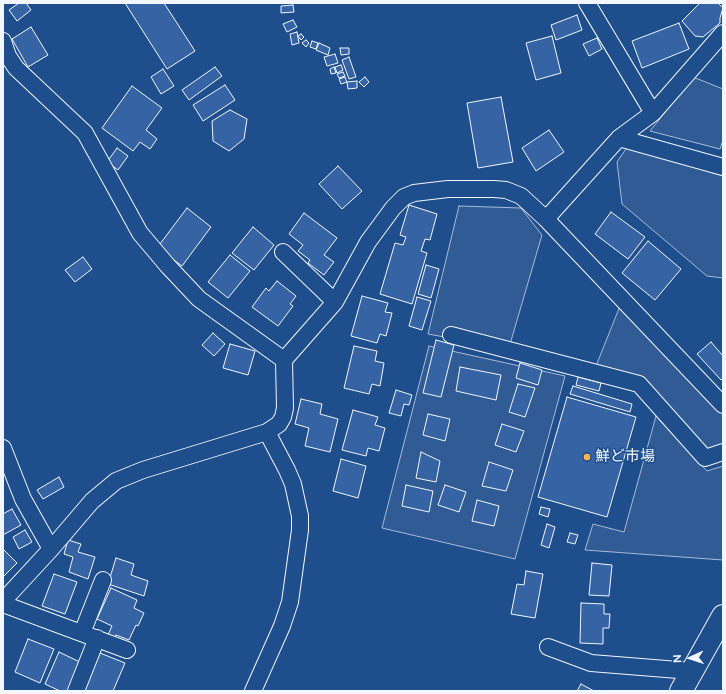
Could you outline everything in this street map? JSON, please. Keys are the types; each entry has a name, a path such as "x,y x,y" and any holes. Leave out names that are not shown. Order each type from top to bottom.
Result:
{"main road":[{"path":"681,691 723,616"}],"street":[{"path":"587,3 653,113"},
{"path":"546,219 619,138 653,113 723,33"},
{"path":"3,42 8,56 16,68 86,133 140,233 167,265 199,299 284,360"},
{"path":"619,138 723,167"},
{"path":"3,600 51,549 92,501 116,481 143,470 267,432 279,424 283,417 285,408 284,360 336,302 368,242 393,208 400,200 408,195 423,191 483,188 506,190 521,196 546,219 723,405"},
{"path":"282,252 336,302"},
{"path":"451,335 639,384 705,458 723,452"},
{"path":"253,691 282,626 290,602 300,530 300,516 293,484 267,432"},
{"path":"3,448 23,500 51,549"},
{"path":"82,633 103,580"},
{"path":"3,604 127,650"},
{"path":"76,691 97,638"},
{"path":"548,647 591,663 691,671"}],"shaded area":[{"path":"693,77 723,89 723,140 720,149 650,131"},
{"path":"628,146 723,176 723,278 707,276 622,204 617,162"},
{"path":"459,206 521,208 542,235 508,351 483,344 428,334"},
{"path":"622,301 723,408 723,450 710,455 643,378 596,366"},
{"path":"429,346 565,376 515,559 382,528"},
{"path":"656,416 707,471 723,466 723,560 585,550 593,524 624,532"}],"building":[{"path":"19,3 26,3 31,10 17,21 9,10"},
{"path":"125,3 164,3 195,51 167,69"},
{"path":"700,3 718,3 723,8 720,23 703,37 695,36 682,21"},
{"path":"293,5 294,12 281,13 281,6"},
{"path":"577,15 582,30 556,40 551,25"},
{"path":"293,20 297,27 287,32 283,24"},
{"path":"679,23 689,49 642,68 632,41"},
{"path":"31,27 48,55 28,67 12,39"},
{"path":"297,32 299,43 292,45 290,34"},
{"path":"301,34 304,37 301,40 298,36"},
{"path":"552,36 561,73 536,80 526,43"},
{"path":"597,38 602,49 589,56 583,44"},
{"path":"306,40 309,43 306,47 302,43"},
{"path":"312,41 318,43 316,49 310,47"},
{"path":"319,43 330,48 328,55 316,50"},
{"path":"340,48 349,48 349,54 341,55"},
{"path":"335,54 338,63 327,66 324,57"},
{"path":"349,57 356,77 349,79 342,60"},
{"path":"341,65 343,70 337,73 335,67"},
{"path":"215,67 222,76 189,100 182,90"},
{"path":"334,67 336,73 331,74 330,69"},
{"path":"163,69 174,86 161,94 151,77"},
{"path":"343,72 345,76 339,78 337,74"},
{"path":"345,77 347,82 341,84 339,79"},
{"path":"365,77 369,82 364,87 359,82"},
{"path":"357,81 357,88 348,89 347,82"},
{"path":"225,85 235,100 203,121 193,105"},
{"path":"132,86 162,108 146,130 157,139 150,149 140,142 133,151 102,128"},
{"path":"501,97 513,162 478,168 467,103"},
{"path":"230,110 247,119 244,139 229,151 213,141 212,121"},
{"path":"549,130 564,152 536,171 522,148"},
{"path":"117,148 128,156 118,170 107,162"},
{"path":"338,166 362,191 342,209 319,184"},
{"path":"409,205 437,214 430,240 425,239 421,251 427,253 412,304 380,294 395,243 403,245 406,237 400,235"},
{"path":"187,208 211,227 182,266 157,248"},
{"path":"611,212 645,237 628,259 595,234"},
{"path":"304,213 337,238 324,255 334,262 324,275 308,263 310,260 298,251 303,245 289,234"},
{"path":"253,227 274,245 254,270 232,253"},
{"path":"648,241 681,269 655,300 622,273"},
{"path":"230,255 250,271 228,298 208,282"},
{"path":"83,257 92,269 75,282 65,270"},
{"path":"426,265 439,269 431,298 418,294"},
{"path":"277,281 296,296 290,304 293,306 278,326 252,307 266,288 269,291"},
{"path":"362,296 388,303 385,312 392,313 386,336 380,334 377,343 351,336"},
{"path":"417,297 431,301 422,330 409,326"},
{"path":"213,333 225,344 214,356 202,345"},
{"path":"436,340 454,345 441,397 423,393"},
{"path":"711,342 723,356 723,378 721,380 697,354"},
{"path":"230,344 255,351 248,375 223,368"},
{"path":"354,346 377,351 375,361 384,363 380,386 372,384 369,394 344,388"},
{"path":"520,363 542,370 538,385 516,378"},
{"path":"460,367 501,375 496,400 456,391"},
{"path":"578,377 601,383 599,391 576,385"},
{"path":"518,384 535,388 525,417 509,412"},
{"path":"573,386 632,404 630,412 570,394"},
{"path":"396,390 412,395 409,405 404,404 401,416 389,413"},
{"name":"鮮ど市場","path":"567,397 636,417 607,517 538,497"},
{"path":"301,399 322,404 320,414 338,419 330,452 305,446 309,428 295,424"},
{"path":"353,410 378,417 375,425 385,428 379,451 368,448 366,456 342,450"},
{"path":"428,414 450,419 445,441 423,435"},
{"path":"502,424 524,431 516,452 495,445"},
{"path":"421,452 440,461 436,482 416,478"},
{"path":"341,459 366,466 358,498 333,491"},
{"path":"489,462 513,470 506,491 482,486"},
{"path":"59,477 64,487 43,499 37,490"},
{"path":"406,485 433,491 429,512 402,506"},
{"path":"445,485 466,492 459,512 438,505"},
{"path":"477,500 499,506 494,526 472,521"},
{"path":"541,507 550,509 548,517 539,514"},
{"path":"12,509 21,525 3,535 3,514"},
{"path":"547,524 555,527 549,548 541,545"},
{"path":"25,530 32,542 19,549 13,537"},
{"path":"570,533 578,535 575,544 567,542"},
{"path":"68,540 81,544 78,552 95,557 88,579 69,572 73,557 64,554"},
{"path":"3,549 17,563 3,577"},
{"path":"116,558 134,564 131,575 148,581 144,596 108,584"},
{"path":"592,563 612,565 609,596 589,595"},
{"path":"526,571 543,574 535,618 511,614 517,584 524,585"},
{"path":"54,574 77,582 65,614 42,606"},
{"path":"111,588 137,600 134,608 144,613 129,640 116,635 114,640 107,637 112,626 97,619"},
{"path":"581,603 604,604 604,614 610,614 609,628 603,628 603,644 580,643"},
{"path":"28,639 54,649 40,683 15,672"},
{"path":"59,652 84,664 71,691 60,691 45,684"},
{"path":"100,653 125,663 113,691 84,691"},
{"path":"581,684 594,691 577,691"}],"place":[{"name":"鮮ど市場","path":"587,457"}]}
